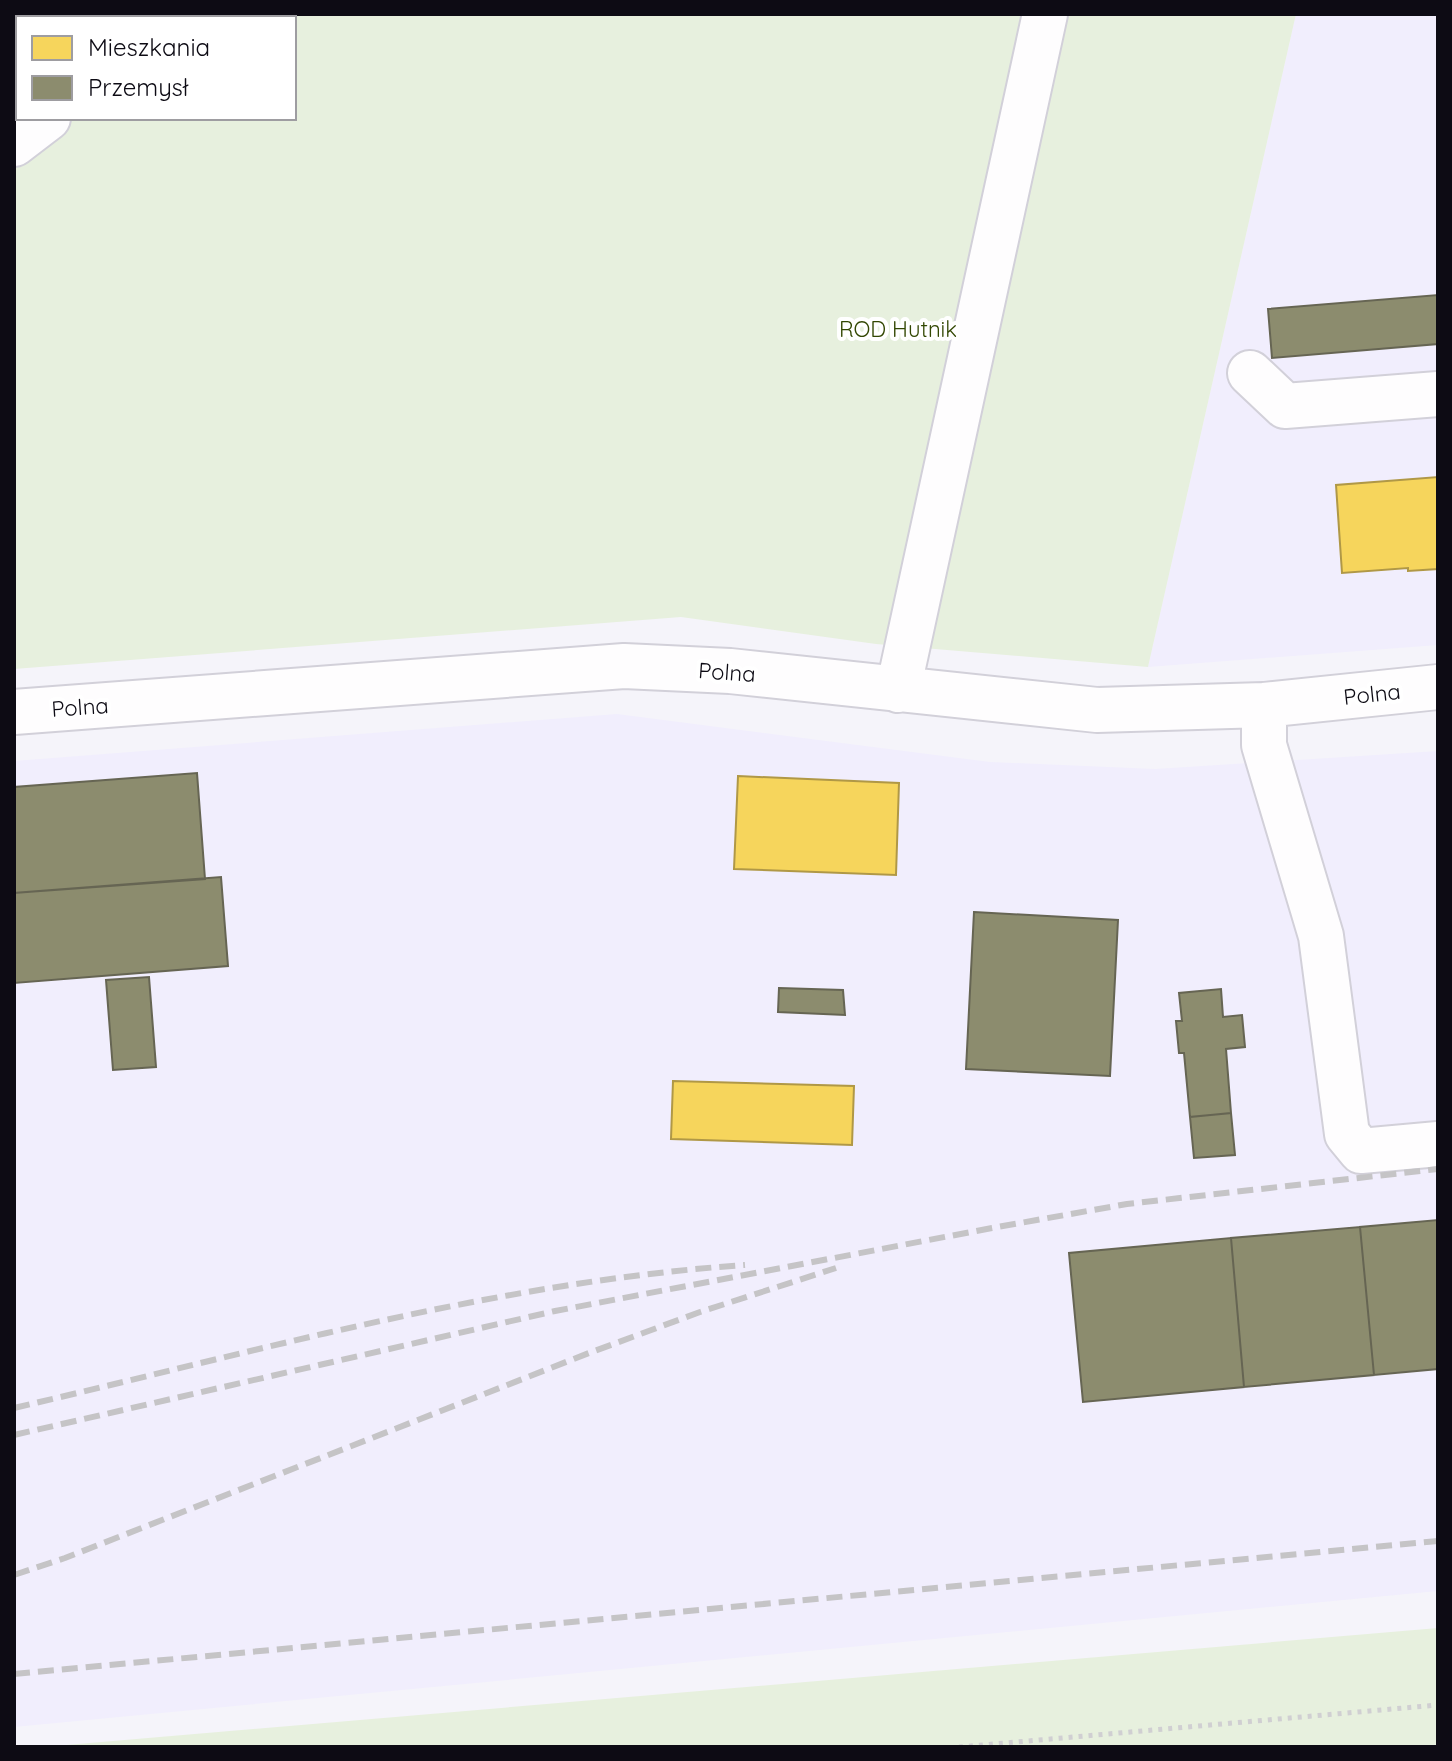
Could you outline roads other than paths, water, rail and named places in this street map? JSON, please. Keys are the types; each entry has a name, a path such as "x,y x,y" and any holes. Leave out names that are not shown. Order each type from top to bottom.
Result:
{"street":[{"path":"898,690 1045,14"},
{"path":"14,144 45,120"},
{"path":"1250,373 1285,406 1438,394"},
{"name":"Polna","path":"14,712 624,666 730,671 1097,710 1264,705 1438,687"},
{"path":"1264,705 1264,745 1321,936 1347,1134 1361,1151 1438,1144"}],"railway":[{"path":"14,1435 555,1311 992,1228 1127,1204 1438,1169"},
{"path":"14,1408 468,1303 652,1274 745,1265"},
{"path":"14,1575 65,1558 589,1353 700,1312 836,1268"},
{"path":"14,1674 1438,1541"}],"park label":[{"name":"ROD Hutnik","path":"898,329"}]}
